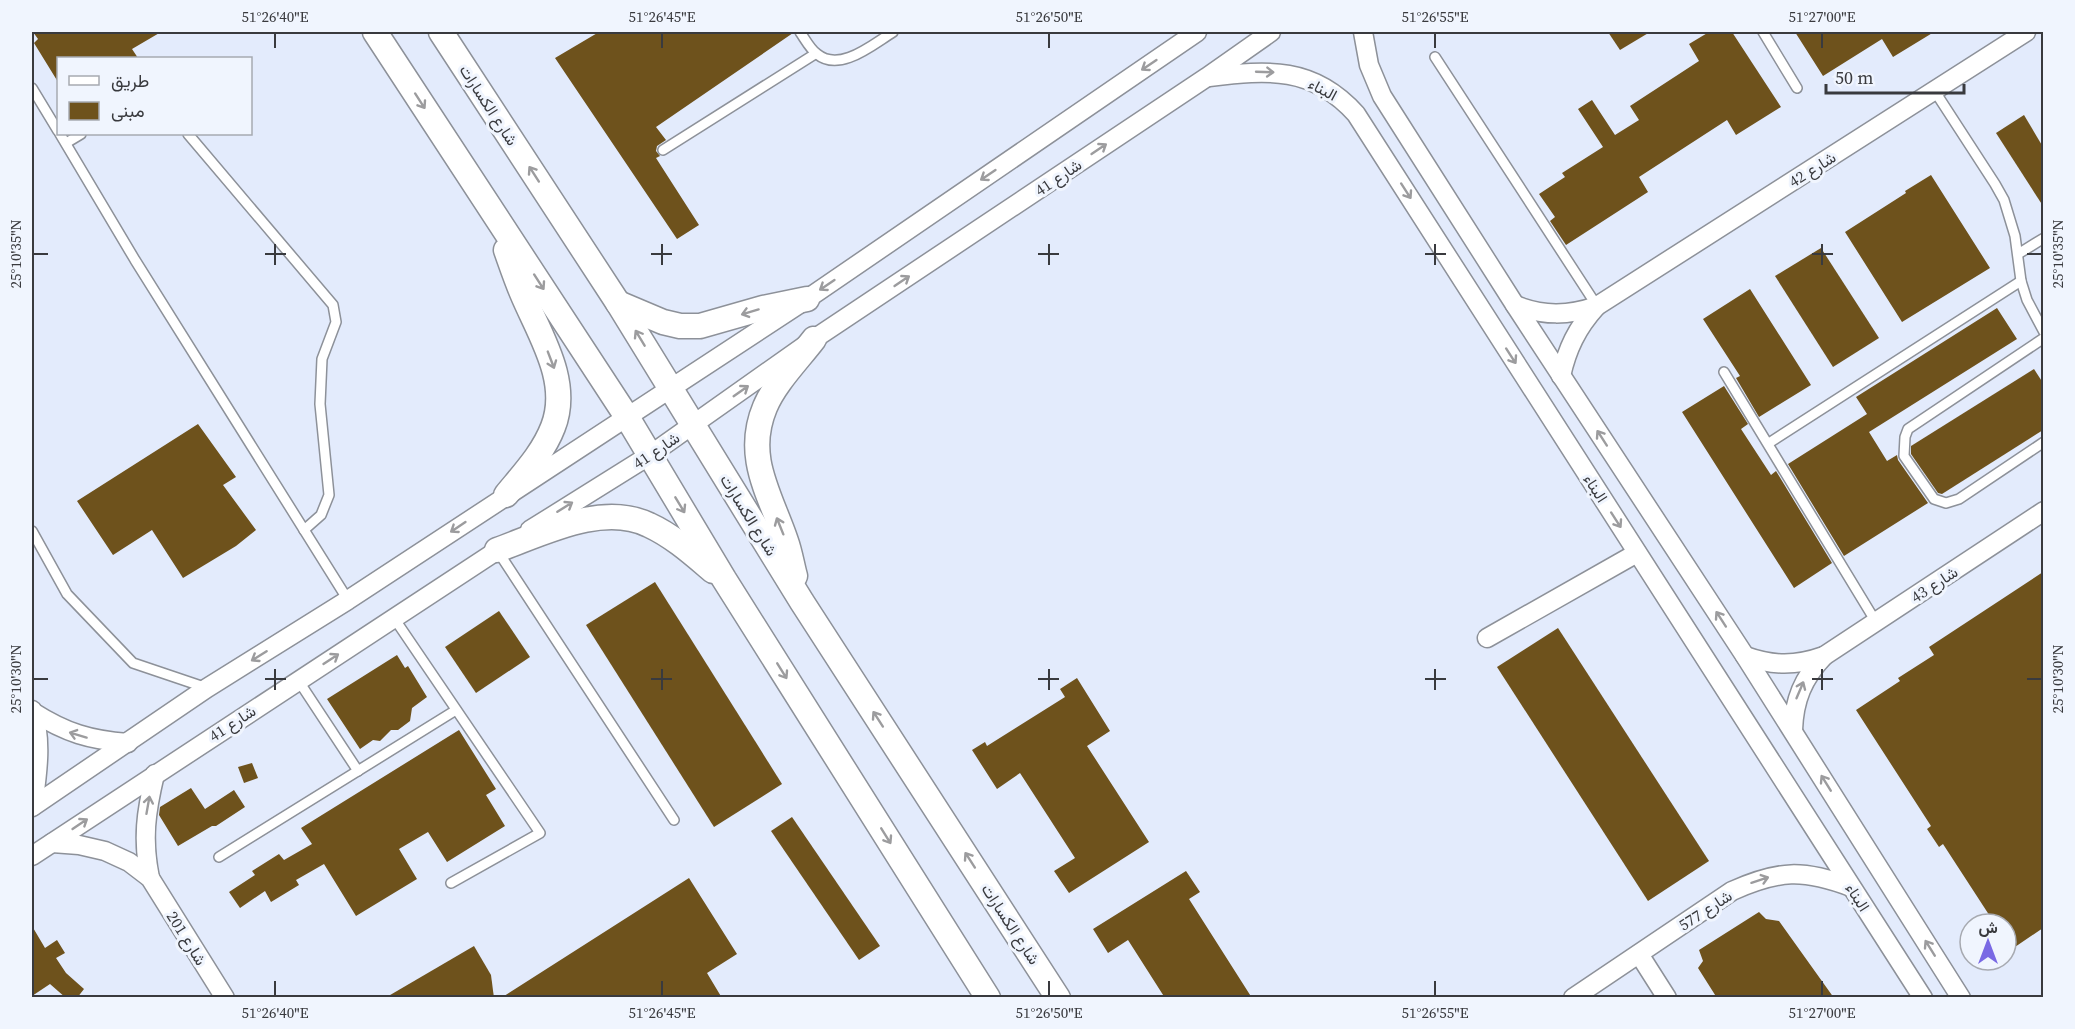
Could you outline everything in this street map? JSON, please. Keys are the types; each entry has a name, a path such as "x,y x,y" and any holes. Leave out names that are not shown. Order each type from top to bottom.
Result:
{"street":[{"path":"375,32 627,417 724,579 977,986 988,998"},
{"name":"شارع الكسارات","path":"441,32 618,303 802,602 1058,998"},
{"name":"شارع 41","path":"32,856 497,550 650,455 814,339 1271,32"},
{"name":"البناء","path":"1363,32 1369,65 1382,96 1561,376 1793,730 1961,998"},
{"name":"شارع 42","path":"1515,305 1547,314 1581,312 1597,306 2026,32"},
{"path":"32,806 129,743 207,688 348,600 807,299 1194,33"},
{"name":"البناء","path":"1207,77 1247,72 1281,73 1314,83 1344,100 1356,114 1923,998"},
{"path":"490,208 521,291 555,370 558,398 554,426 542,451 506,495"},
{"path":"618,303 663,322 680,326 700,326 763,308 807,299"},
{"name":"شارع 42","path":"1561,376 1570,345 1586,318 1597,306"},
{"path":"802,602 786,541 767,495 758,464 756,443 765,405 814,339"},
{"name":"شارع 43","path":"1745,656 1776,664 1808,662 1824,656 2043,511"},
{"path":"497,550 574,523 599,517 625,518 646,524 668,535 724,579"},
{"path":"1487,638 1637,553"},
{"name":"شارع 43","path":"1793,730 1797,698 1808,675 1824,656"},
{"path":"32,711 54,726 77,735 102,741 129,743"},
{"path":"32,711 38,758 32,806"},
{"name":"شارع 201","path":"150,878 145,853 145,827 156,774"},
{"name":"شارع 201","path":"52,843 79,845 105,851 129,862 150,878 225,998"},
{"name":"شارع 577","path":"1574,998 1732,891 1760,879 1791,873 1822,876 1851,887"},
{"path":"1639,954 1667,998"}],"lane":[{"path":"800,32 815,54 827,60 851,57 893,32"},
{"path":"1762,32 1797,88"},
{"path":"663,150 815,54"},
{"path":"1435,57 1597,306"},
{"path":"32,87 57,129"},
{"path":"1934,90 2004,200 2011,218 2021,281 2027,300 2043,332"},
{"path":"61,135 135,260 348,600"},
{"path":"66,143 79,135"},
{"path":"189,135 333,305 336,322 322,359 320,404 329,495 321,515 304,530"},
{"path":"2018,254 2043,238"},
{"path":"1769,443 2021,281"},
{"path":"2043,338 1908,429 1904,456 1934,498 1946,503 1959,498 2043,442"},
{"path":"1724,372 1876,622"},
{"path":"32,531 67,594 134,663 207,688"},
{"path":"497,550 674,820"},
{"path":"394,618 540,833 451,884"},
{"path":"298,680 358,771"},
{"path":"219,856 456,710"}],"shaded area":[{"path":"32,32 2043,32 2043,997 32,997"}],"building":[{"path":"33,32 161,32 132,49 137,57 57,57 57,80 34,43 38,39"},
{"path":"599,32 793,32 656,127 666,140 657,146 656,151 660,156 656,158 699,225 677,239 555,58"},
{"path":"1608,32 1650,32 1620,50"},
{"path":"1709,32 1732,32 1781,107 1736,135 1727,120 1639,177 1648,192 1566,245 1550,221 1555,217 1539,194 1565,177 1562,173 1603,147 1578,109 1592,100 1615,135 1639,120 1630,106 1699,61 1689,44"},
{"path":"1795,32 1934,32 1893,57 1882,39 1823,76"},
{"path":"2024,115 2043,147 2043,206 1996,133"},
{"path":"1931,175 1990,268 1902,322 1845,232"},
{"path":"1821,248 1879,338 1833,367 1775,276"},
{"path":"1750,289 1811,385 1759,417 1736,378 1740,376 1703,319"},
{"path":"1997,308 2017,339 1869,432 1887,461 1897,455 1898,460 1928,503 1844,556 1788,464 1867,414 1856,397"},
{"path":"2034,369 2043,383 2043,430 1942,494 1938,493 1911,454 1911,446"},
{"path":"1724,386 1748,424 1741,429 1771,475 1776,471 1832,563 1794,588 1682,412"},
{"path":"198,424 236,477 223,485 256,530 236,546 183,578 152,530 113,555 77,501"},
{"path":"2043,572 2043,928 2018,945 2018,912 1987,912 1943,844 1939,847 1927,829 1931,826 1856,710 1900,681 1898,678 1934,655 1929,647"},
{"path":"655,582 782,784 714,827 586,625"},
{"path":"499,611 530,657 476,693 445,647"},
{"path":"1558,628 1709,861 1648,901 1497,667"},
{"path":"397,655 405,668 408,666 427,697 412,708 410,721 398,730 391,730 380,741 373,740 360,749 327,699"},
{"path":"1077,678 1110,731 1087,746 1149,842 1069,893 1054,871 1075,858 1020,773 997,789 972,750 985,742 987,746 1065,697 1060,689"},
{"path":"459,730 496,789 486,795 505,826 447,862 428,832 399,849 417,879 356,916 324,864 296,880 299,885 271,902 265,891 240,908 229,892 255,875 252,871 279,854 284,860 312,844 301,828"},
{"path":"252,763 258,778 244,783 238,767"},
{"path":"191,788 205,809 234,790 245,807 216,826 212,826 178,846 159,815 160,807"},
{"path":"792,817 880,946 859,960 771,831"},
{"path":"1186,871 1200,892 1189,899 1252,998 1165,998 1128,940 1108,953 1093,929"},
{"path":"689,878 737,954 707,973 722,998 501,998"},
{"path":"1759,912 1766,919 1779,921 1834,998 1717,998 1698,968 1703,961 1699,950"},
{"path":"32,926 45,948 57,940 65,953 56,958 66,973 84,989 77,998 66,998 50,984 32,996"},
{"path":"474,946 491,975 494,998 385,998"}]}
